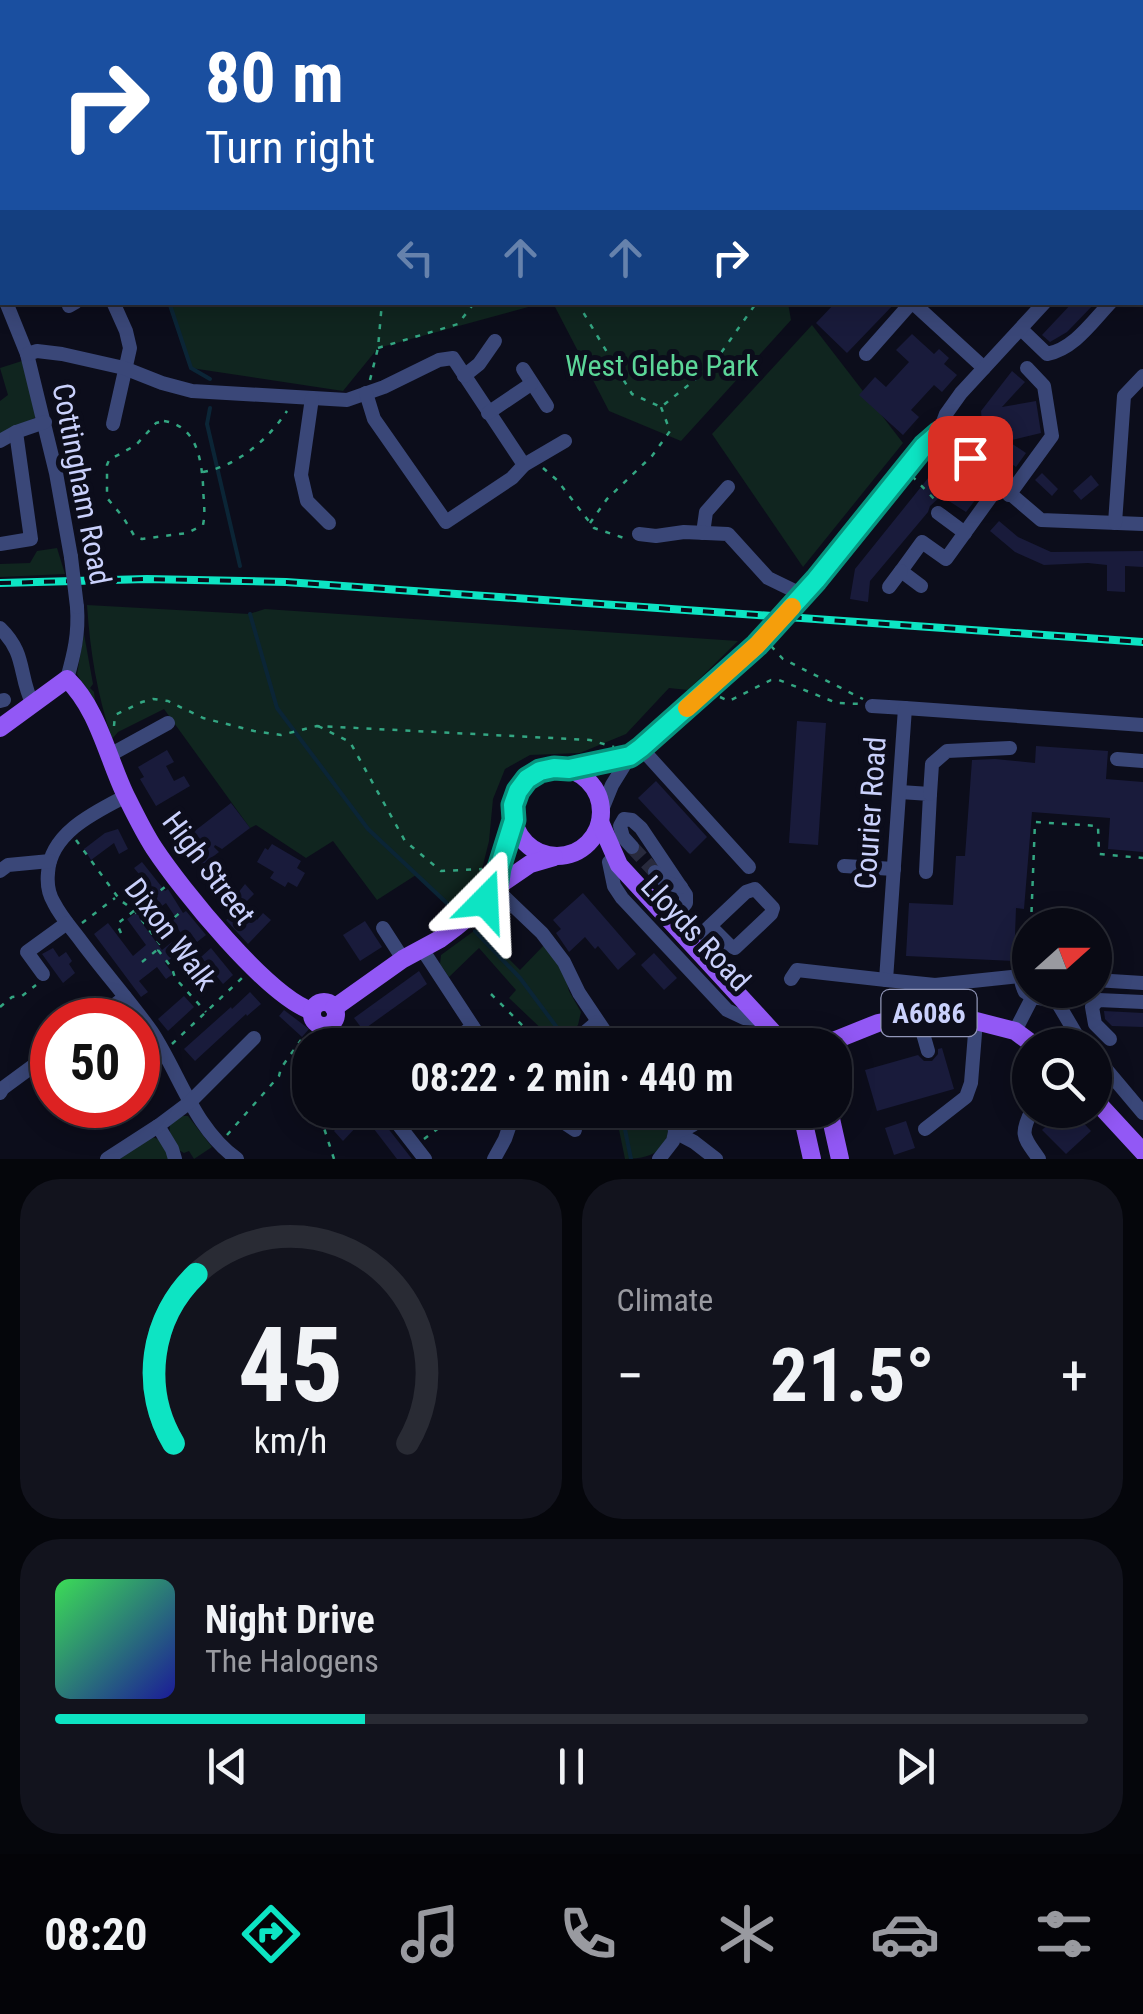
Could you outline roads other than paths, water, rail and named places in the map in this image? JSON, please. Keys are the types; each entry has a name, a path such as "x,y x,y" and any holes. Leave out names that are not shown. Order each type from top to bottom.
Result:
{"main road":[{"path":"0,728 67,680"},
{"name":"High Street","path":"67,680 90,710 126,796 164,862 241,955 319,1021"},
{"path":"319,1021 403,959 456,927 496,888 530,864 566,854 586,845 595,834 600,817 597,793 586,778 569,769 540,771 518,791 513,805 514,820 528,846 542,853 566,854"},
{"name":"Lloyds Road","path":"600,817 614,863"},
{"path":"496,888 514,820"},
{"name":"Lloyds Road","path":"566,854 598,855 614,863 769,1028"},
{"name":"A6086","path":"852,1033 878,1023 932,1013 1012,1030"},
{"path":"1112,1118 1143,1152"},
{"path":"805,1128 812,1159"},
{"path":"833,1128 840,1159"}],"street":[{"name":"Cottingham Road","path":"7,305 27,354 71,557 79,630 67,680"},
{"path":"113,424 130,348 114,305"},
{"path":"866,354 909,305"},
{"path":"915,305 984,368"},
{"path":"600,817 612,785 635,753 759,643 800,598 904,468 939,433 946,414 1038,305"},
{"path":"1021,329 1046,354 1056,352 1069,346 1108,305"},
{"path":"464,376 479,364 494,340"},
{"path":"27,354 62,354 124,368 192,390 346,400 384,388 438,360 454,358 488,413 531,461"},
{"path":"889,587 922,542 946,560 1052,436 1044,386 1028,368"},
{"path":"523,370 546,406"},
{"path":"1116,523 1124,396 1143,376"},
{"path":"488,413 531,384"},
{"path":"366,393 374,419 446,522 564,441"},
{"path":"312,398 300,476 308,501 329,523"},
{"path":"0,441 44,422"},
{"path":"0,544 31,539 16,432"},
{"path":"939,433 1041,520 1143,524"},
{"path":"703,533 706,512 723,492"},
{"path":"938,513 965,534"},
{"path":"639,534 728,534 768,578 800,598"},
{"path":"901,571 921,586"},
{"path":"0,628 16,646 24,688 33,705"},
{"path":"872,706 905,708"},
{"name":"Courier Road","path":"886,980 905,708 1143,726"},
{"path":"108,756 168,723"},
{"path":"926,872 932,764 947,751 1010,748"},
{"path":"569,769 635,753"},
{"path":"635,753 748,867"},
{"path":"1117,759 1143,761"},
{"path":"900,792 930,794"},
{"path":"126,796 62,839 50,860 51,896 164,1052 201,1121 237,1159"},
{"path":"632,847 623,837 620,826 624,819 632,820 640,828 686,895 686,903 670,921"},
{"path":"0,870 8,864 50,860"},
{"name":"Lloyds Road","path":"614,863 614,886 622,898 727,1010 744,1018 763,1020"},
{"path":"844,866 894,869"},
{"path":"655,872 667,883 682,887"},
{"path":"496,888 542,933 564,962 601,1028"},
{"path":"692,944 710,926 752,889 773,908 772,914 736,948 710,926"},
{"path":"43,974 27,952 70,926"},
{"path":"383,928 403,959"},
{"path":"422,949 473,1026 470,1028"},
{"path":"791,979 797,970 935,985 1012,977"},
{"path":"1112,981 1143,983"},
{"path":"1099,1028 1092,1007 1095,1002 1143,1002"},
{"path":"918,1016 928,1051"},
{"name":"High Street","path":"319,1021 325,1028"},
{"path":"925,1130 966,1097 976,1021"},
{"path":"589,1028 596,1022"},
{"path":"160,1124 190,1102 254,1038"},
{"path":"1,1088 30,1068"},
{"path":"1112,1076 1143,1112"},
{"path":"107,1159 155,1128"},
{"path":"159,1128 175,1159"},
{"path":"401,1128 425,1159"},
{"path":"494,1159 509,1128"},
{"path":"659,1159 673,1141 675,1128"},
{"path":"675,1132 685,1128"},
{"path":"1024,1128 1023,1134 1040,1159"},
{"path":"675,1132 716,1159"}],"waterway":[{"path":"170,305 191,368 210,379"},
{"path":"210,408 207,424 240,566"},
{"path":"250,614 277,708 368,829 451,907"},
{"path":"475,931 520,978 557,1028"},
{"path":"625,1128 631,1159"}],"tunnel":[{"path":"632,847 655,872"}],"railway":[{"path":"0,583 147,579 286,582 1143,642"}],"park label":[{"name":"West Glebe Park","path":"662,365"}]}
